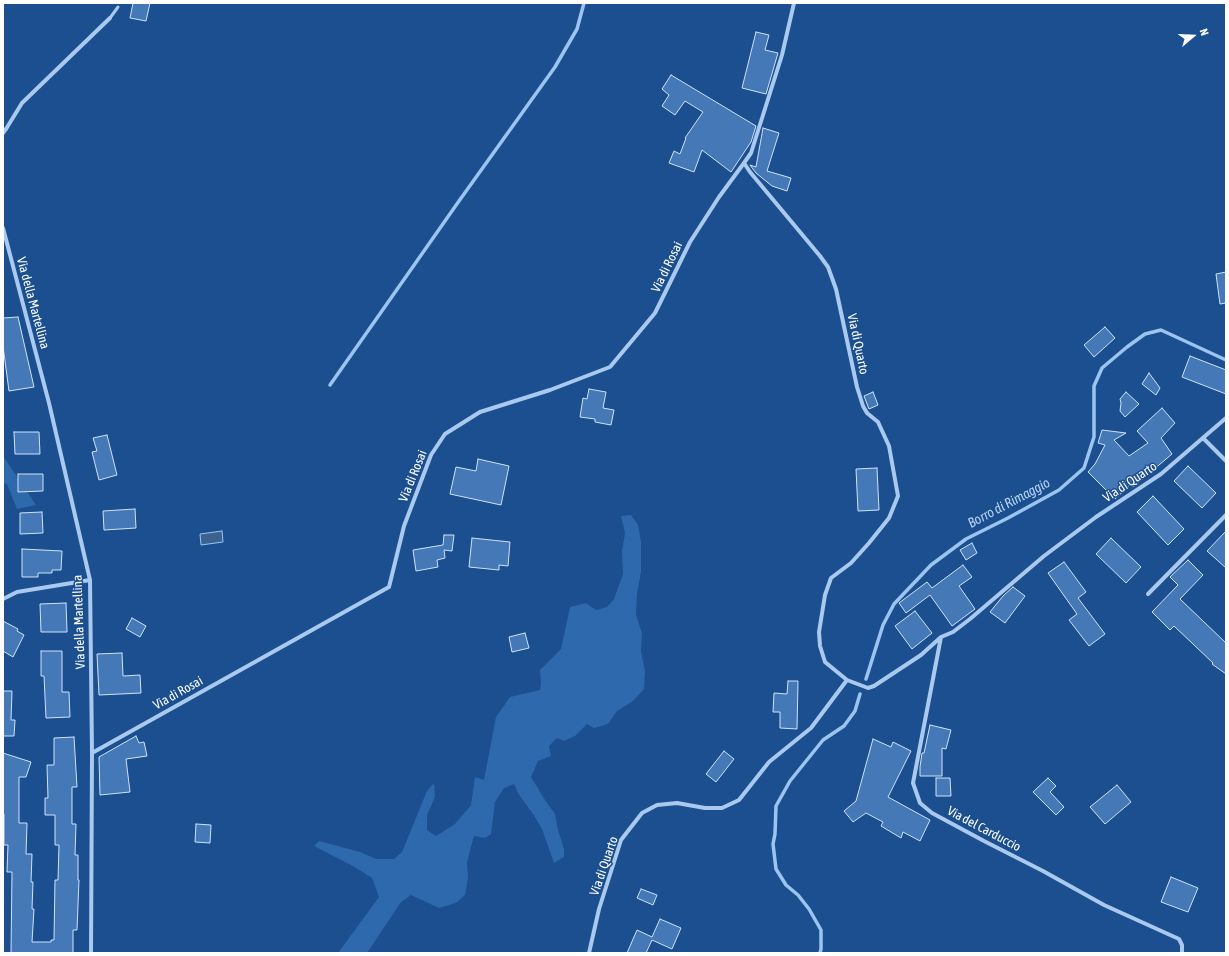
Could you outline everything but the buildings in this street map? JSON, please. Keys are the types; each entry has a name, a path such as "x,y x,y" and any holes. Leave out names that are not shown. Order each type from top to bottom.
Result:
{"street":[{"path":"744,163 751,153 782,55 794,3"},
{"path":"3,133 22,103 110,18"},
{"name":"Via di Quarto","path":"744,163 828,267 836,289 857,387 863,406 867,413 878,422 889,446 898,496 889,518 851,563 831,578 825,595 819,632 820,646 825,662 846,680 868,688 874,686 921,655 941,637 953,632 970,619 1044,556 1096,517 1161,474 1226,418"},
{"name":"Via di Rosai","path":"92,752 389,587 404,526 431,455 445,434 480,412 550,390 610,367 655,313 690,242 719,197 744,163"},
{"name":"Via della Martellina","path":"3,228 49,403 90,580 92,752 91,953"},
{"path":"1203,438 1226,461"},
{"path":"1148,594 1226,515"},
{"path":"3,599 16,592 90,580"},
{"name":"Via del Carduccio","path":"941,637 913,783 920,804 932,813 1043,871 1104,905 1179,939 1182,945 1182,953"},
{"name":"Via di Quarto","path":"590,953 599,909 621,840 642,813 657,805 677,803 705,808 722,808 739,800 769,762 811,728 846,680"}],"lane":[{"path":"110,18 118,7"}],"shaded area":[{"path":"3,456 36,505 17,509 7,484 3,483"},
{"path":"631,515 638,525 641,542 641,572 637,593 636,615 642,633 641,651 645,671 644,689 633,701 617,711 608,724 594,728 587,724 575,736 564,741 557,738 549,746 551,756 538,761 531,777 555,814 564,849 564,857 554,863 542,829 518,793 514,784 504,788 495,802 491,834 485,838 474,836 467,862 468,878 465,895 456,903 439,908 411,895 401,902 367,953 338,953 379,897 372,878 353,866 314,846 319,841 360,852 376,859 394,859 402,852 427,791 434,783 435,797 427,815 427,830 436,836 455,824 471,805 475,777 484,780 496,717 510,697 540,690 540,670 561,649 570,607 586,603 596,610 607,607 614,599 623,574 622,552 625,533 621,516"},
{"path":"222,531 223,542 201,545 200,534"}],"waterway":[{"path":"330,385 555,67 577,29 584,3"},
{"name":"Borro di Rimaggio","path":"866,679 883,625 894,604 931,565 966,539 1059,490 1084,468 1094,437 1094,386 1102,368 1145,334 1161,330 1226,360"},
{"name":"Borro di Rimaggio","path":"820,953 821,930 809,909 798,895 786,885 776,869 773,844 775,834 776,806 790,781 823,740 844,726 855,711 860,694"}]}
